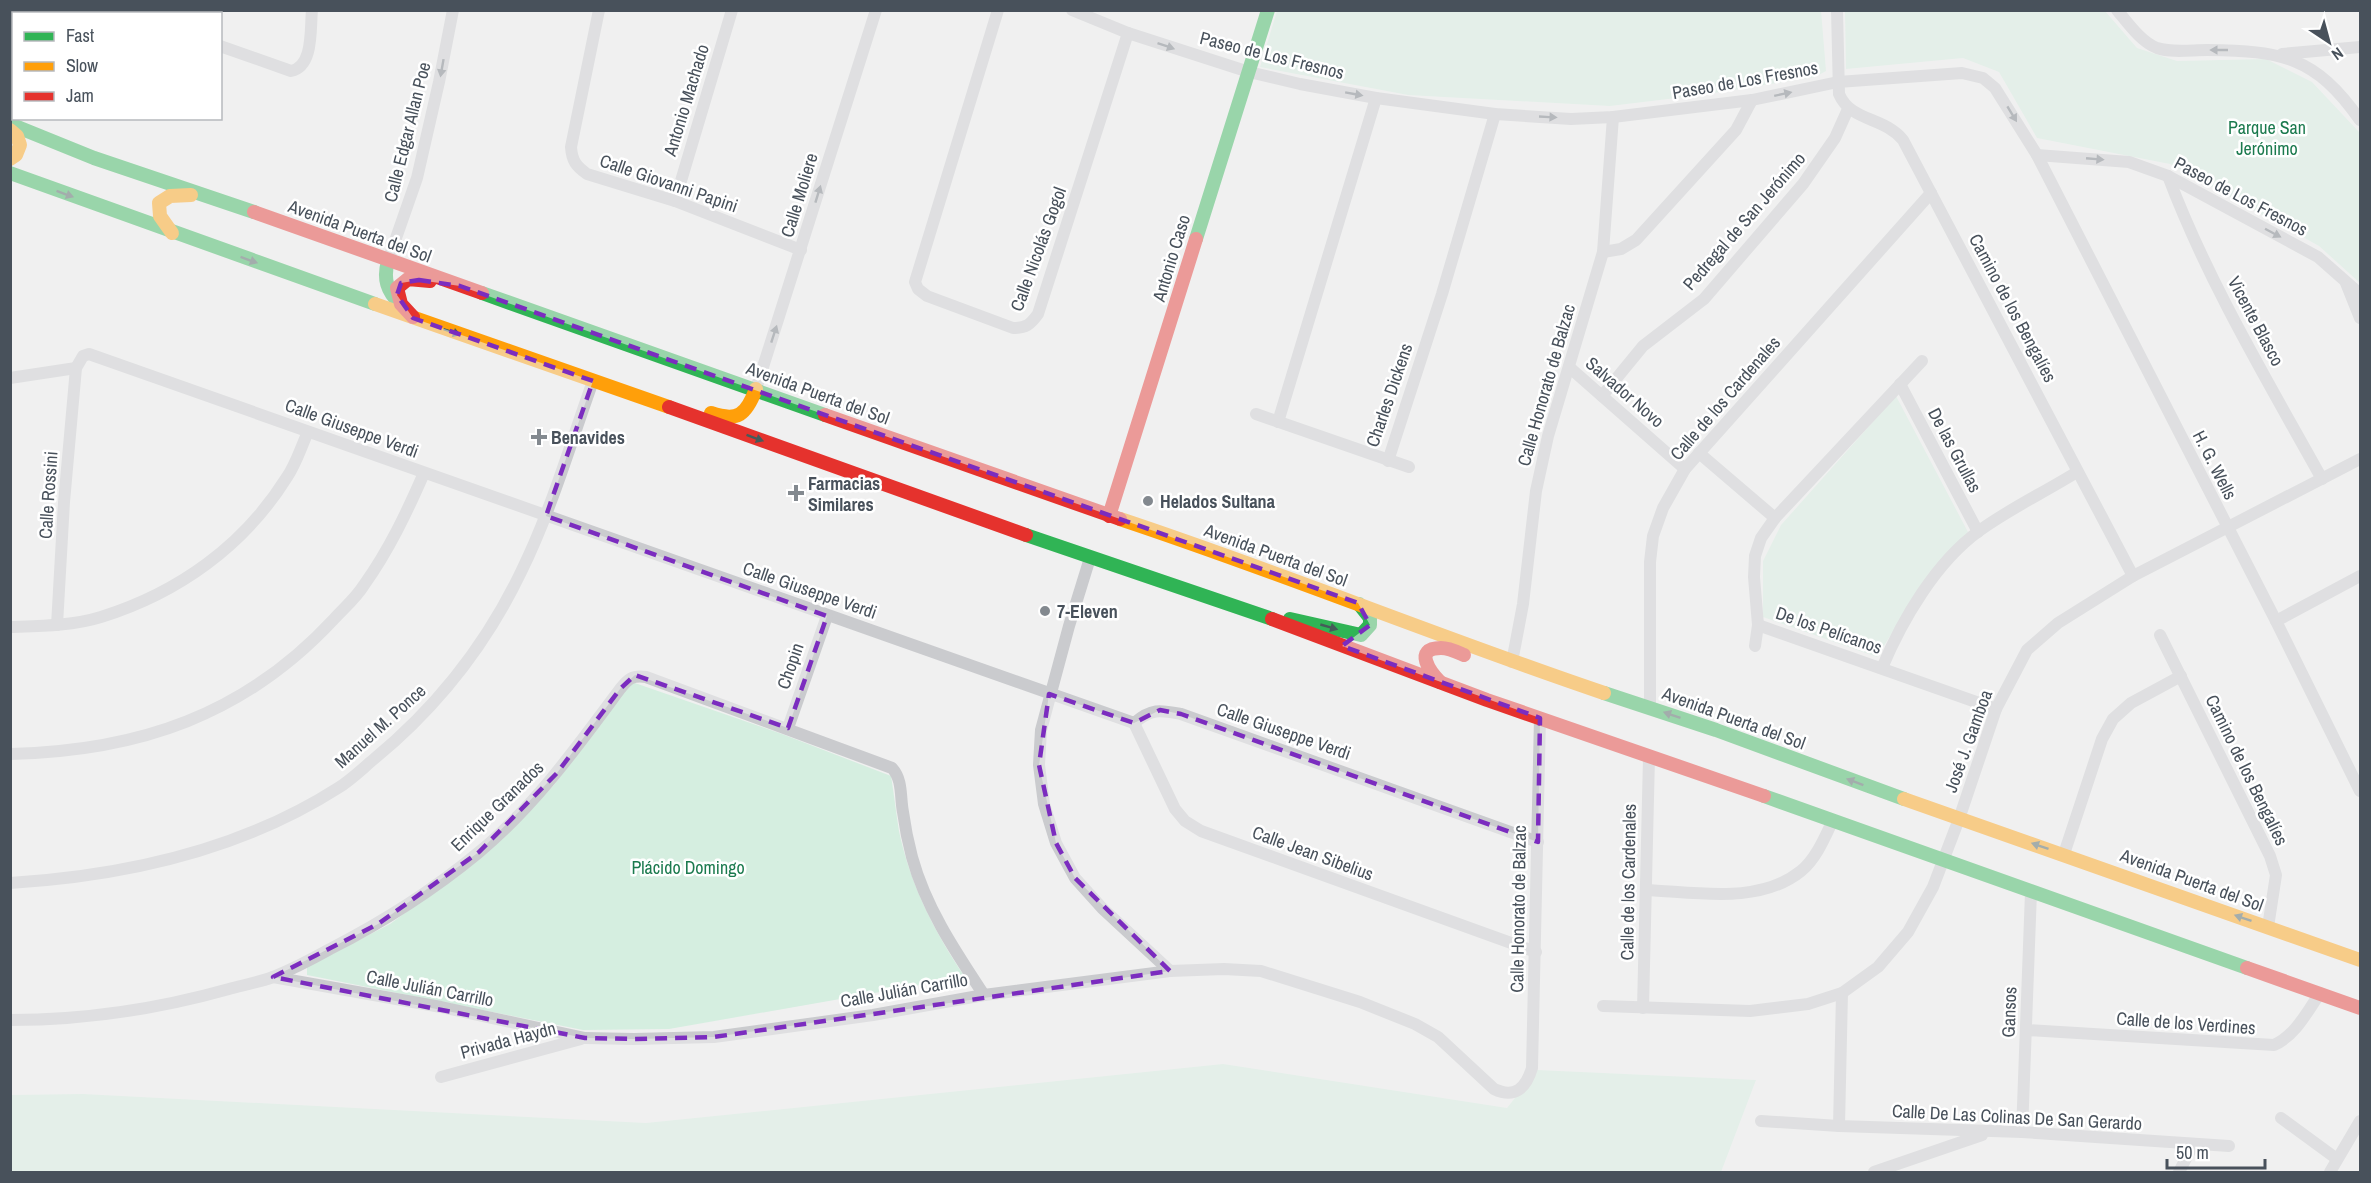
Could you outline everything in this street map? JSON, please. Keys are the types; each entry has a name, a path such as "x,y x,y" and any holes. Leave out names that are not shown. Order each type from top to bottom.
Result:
{"main road":[{"name":"Antonio Caso","path":"1109,516 1268,10"},
{"name":"Avenida Puerta del Sol","path":"10,123 94,158 215,198 388,261 756,389 1358,603 1512,662 1650,707 1959,819 2361,960"},
{"path":"10,130 17,136 20,146 16,155 10,159"},
{"path":"10,173 173,233 1271,620 1441,683 2361,1008"},
{"path":"173,233 159,219 157,212 158,204 164,198 171,194 215,198"},
{"path":"388,261 384,279 386,287 413,318"},
{"path":"401,304 397,288 408,279 460,286"},
{"path":"616,388 638,386 724,418 736,417 746,412 752,403 756,389"},
{"path":"1271,620 1305,621 1360,635 1367,631 1370,618 1358,603"},
{"path":"1441,683 1427,667 1425,661 1433,649 1441,648 1479,658 1512,662"},
{"path":"2338,951 2361,966"}],"street":[{"path":"222,47 291,71 296,70 303,65 307,54 312,10"},
{"name":"Calle Edgar Allan Poe","path":"388,261 417,177 453,10"},
{"name":"Calle Giovanni Papini","path":"599,10 572,147 572,158 577,168 587,174 675,201 801,250"},
{"name":"Antonio Machado","path":"675,201 732,10"},
{"name":"Calle Moliere","path":"756,389 876,10"},
{"name":"Calle Nicolás Gogol","path":"998,10 915,282 918,289 927,296 1013,328 1024,328 1031,324 1038,314 1128,33"},
{"name":"Paseo de Los Fresnos","path":"1072,10 1128,33 1249,72 1376,98 1495,114 1571,118 1613,117 1752,100 1838,82 1962,73 1983,78 2001,97 2037,155 2129,162 2168,176 2318,257 2361,294"},
{"path":"1837,10 1839,94 1848,109"},
{"path":"2117,10 2143,39 2156,48 2254,51 2277,54 2361,47"},
{"path":"2277,54 2305,65 2327,81 2361,120"},
{"path":"1278,423 1376,98"},
{"path":"1603,252 1621,249 1636,240 1736,130 1752,100"},
{"name":"Camino de los Bengalíes","path":"1848,109 1895,131 1903,140 2133,576"},
{"name":"Pedregal de San Jerónimo","path":"1602,396 1643,346 1704,299 1796,192 1835,138 1848,109"},
{"name":"Charles Dickens","path":"1256,414 1388,461 1442,294 1495,114"},
{"name":"Calle Honorato de Balzac","path":"1512,662 1523,604 1536,491 1548,436 1603,252 1613,117"},
{"name":"H. G. Wells","path":"2037,155 2361,791"},
{"name":"Vicente Blasco","path":"2168,176 2193,240 2247,344 2322,479"},
{"name":"Calle de los Cardenales","path":"1650,707 1650,562 1653,536 1663,508 1685,469 1931,193"},
{"path":"2345,280 2361,318"},
{"name":"Calle Giuseppe Verdi","path":"76,368 83,356 95,355 1134,723 1145,714 1160,710 1181,714 1538,842"},
{"name":"De los Pelícanos","path":"1922,361 1775,518 1761,538 1755,556 1754,577 1758,625 1996,710"},
{"name":"Salvador Novo","path":"1569,367 1685,469"},
{"path":"10,378 76,368"},
{"name":"Calle Rossini","path":"57,625 64,502 76,368"},
{"name":"Manuel M. Ponce","path":"10,883 86,876 164,861 235,838 296,812 340,787 397,740 444,692 490,629 522,572 546,516 593,381"},
{"name":"De las Grullas","path":"1900,384 1978,532"},
{"path":"10,627 57,625 100,618 156,596 198,572 227,549 262,513 289,476 308,432"},
{"path":"1699,453 1775,518"},
{"name":"José J. Gamboa","path":"1603,1006 1750,1011 1808,1004 1842,993 1878,967 1908,932 1933,887 1996,710 2027,650 2058,623 2133,576 2361,459"},
{"path":"1388,461 1409,467"},
{"path":"10,754 58,753 116,744 169,730 227,704 267,680 313,642 363,587 397,534 424,472"},
{"path":"1882,668 1895,637 1917,599 1951,558 1978,532 2077,472"},
{"path":"1090,558 1041,730 1039,765 1044,804 1056,843 1075,878 1102,908 1170,971"},
{"path":"2276,621 2361,576"},
{"name":"Chopin","path":"788,728 827,616"},
{"path":"1755,646 1758,625"},
{"name":"Camino de los Bengalíes","path":"2160,635 2270,856 2276,875 2268,927"},
{"name":"Enrique Granados","path":"10,1020 93,1016 144,1009 195,998 273,976 378,924 417,900 479,852 557,773 628,679 636,675 788,728 892,768 900,782 902,810 912,857 929,906 954,950 984,995"},
{"path":"2064,854 2102,739 2113,719 2131,703 2181,676"},
{"name":"Calle Honorato de Balzac","path":"1512,1093 1521,1088 1529,1079 1532,1068 1540,718"},
{"name":"Calle Jean Sibelius","path":"1134,723 1175,809 1185,820 1201,831 1536,952"},
{"name":"Calle de los Cardenales","path":"1643,1008 1649,757"},
{"path":"1646,890 1744,894 1776,887 1803,870 1820,846 1833,820"},
{"name":"Gansos","path":"2022,1132 2031,892"},
{"name":"Calle Julián Carrillo","path":"273,976 441,1007 585,1038 634,1039 714,1037 873,1015 984,995 1170,971 1224,969 1261,971 1360,1002 1415,1024 1438,1038 1494,1089 1504,1094 1512,1093"},
{"path":"1839,1126 1842,993"},
{"name":"Calle de los Verdines","path":"2026,1030 2274,1045 2283,1041 2294,1031 2320,993"},
{"name":"Privada Haydn","path":"441,1077 585,1038"},
{"path":"2280,1118 2337,1159"},
{"name":"Calle De Las Colinas De San Gerardo","path":"1761,1121 1989,1133 2022,1132 2229,1146"},
{"path":"2330,1173 2361,1121"},
{"path":"1874,1173 1989,1133"},
{"path":"2180,1173 2193,1145"}],"highlighted area":[{"path":"419,280 460,286 1358,603 1370,625 1342,646 1540,718 1538,842 1181,714 1160,710 1134,723 1049,694 1039,765 1056,843 1075,878 1170,971 714,1037 634,1039 585,1038 273,977 378,924 479,852 557,773 620,689 635,675 788,728 827,616 546,516 593,381 413,318 397,295 401,283"}],"green space":[{"path":"1821,10 1826,71 1815,77 1701,95 1610,106 1408,95 1260,67 1277,11"},
{"name":"Parque San Jerónimo","path":"1845,11 2105,11 2137,48 2177,61 2266,59 2312,82 2360,133 2360,283 2319,246 2170,164 2037,138 1999,72 1963,58 1846,69"},
{"path":"1896,396 1968,532 1918,591 1877,657 1763,617 1763,561 1781,525"},
{"name":"Plácido Domingo","path":"632,682 782,734 891,776 899,831 910,870 934,925 965,977 669,1029 583,1030 307,975 307,967 390,924 482,856 554,785"},
{"path":"1223,1064 1507,1108 1537,1070 1756,1080 1721,1172 11,1172 10,1095 83,1094 646,1123"}],"traffic: fast":[{"path":"1196,239 1268,10"},
{"path":"10,124 94,158 254,212"},
{"path":"10,173 375,304"},
{"path":"388,261 387,284 400,304"},
{"path":"482,293 825,415"},
{"path":"1026,535 1272,619"},
{"path":"1290,619 1361,635 1370,625 1370,618 1359,604"},
{"path":"1604,693 1716,730 1904,799"},
{"path":"1764,796 2247,968"}],"traffic: slow":[{"path":"10,130 17,136 20,145 16,155 10,159"},
{"path":"172,233 160,216 159,203 170,196 191,195"},
{"path":"375,304 669,407"},
{"path":"711,413 728,417 740,414 749,405 756,389"},
{"path":"1120,519 1604,693"},
{"path":"1904,799 2360,960"}],"traffic: jam":[{"path":"10,64 12,58"},
{"path":"254,212 482,293"},
{"path":"1109,516 1196,239"},
{"path":"413,317 401,304 397,288 408,279 430,281"},
{"path":"669,407 1026,535"},
{"path":"825,415 1120,519"},
{"path":"1272,619 1487,700 1764,796"},
{"path":"1440,682 1426,662 1427,652 1444,648 1464,655"},
{"path":"2247,968 2360,1008"}],"place":[{"name":"Benavides","path":"539,437"},
{"name":"Farmacias Similares","path":"796,493"},
{"name":"Helados Sultana","path":"1148,501"},
{"name":"7-Eleven","path":"1045,611"}]}
